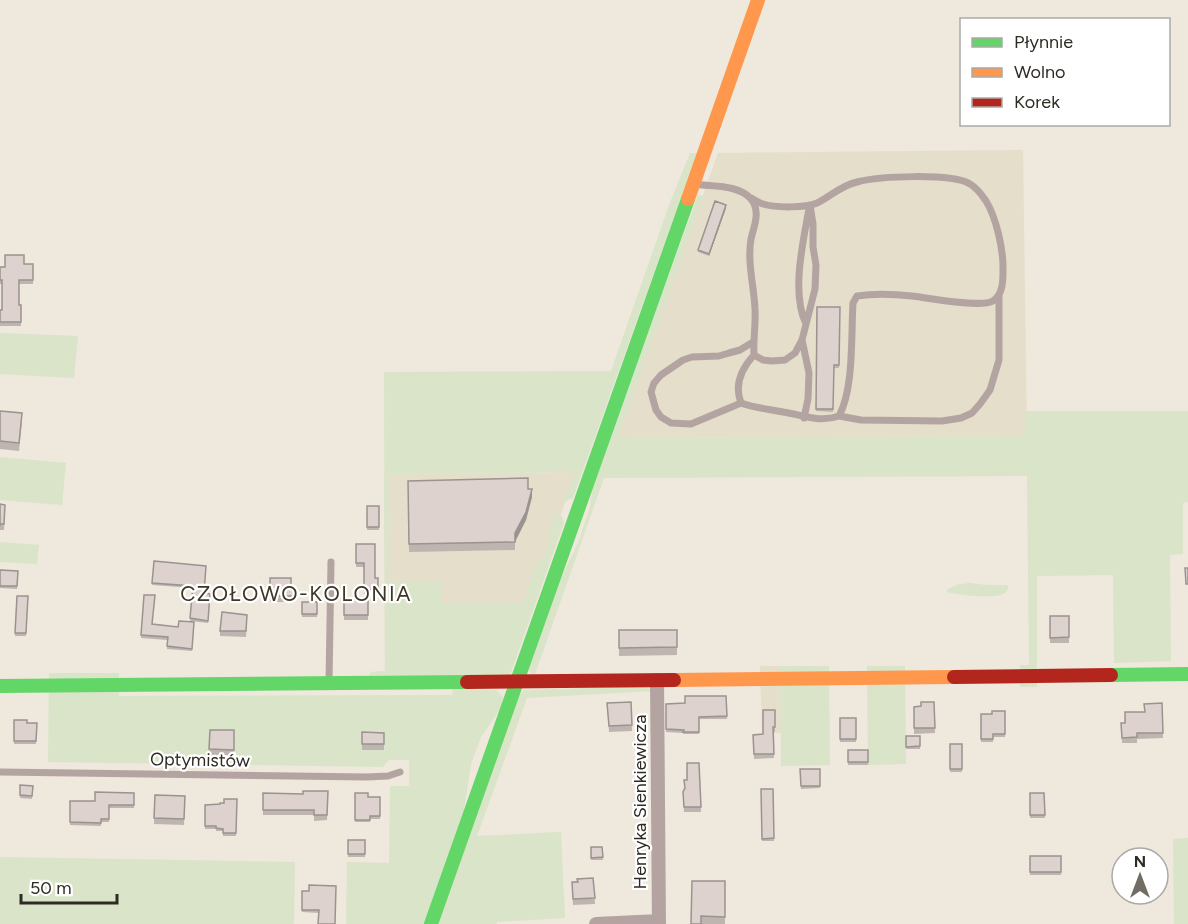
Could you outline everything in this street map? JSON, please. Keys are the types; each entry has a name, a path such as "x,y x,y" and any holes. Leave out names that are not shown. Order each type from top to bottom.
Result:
{"street":[{"path":"431,924 758,0"},
{"path":"0,686 1188,674"},
{"name":"Henryka Sienkiewicza","path":"657,680 659,922"},
{"path":"596,924 659,922"}],"lane":[{"path":"693,184 728,187 738,190 762,204 773,206 816,204 837,189 870,179 952,179 969,183 980,192 987,203 998,234 1003,267 999,295 999,360 990,390 972,413 961,418 942,421 861,420 839,416 830,419 804,418 741,402 738,395 738,384 742,372 754,355 755,307 750,265 756,208 751,198"},
{"path":"806,324 801,315 799,285 802,245 810,205"},
{"path":"754,355 763,360 785,360 795,353 802,340 814,289 816,265 810,205"},
{"path":"839,416 844,407 848,387 853,303 857,296 874,293 915,296 941,301 984,303 993,301 999,295"},
{"path":"802,340 808,373 808,399 804,418"},
{"path":"741,402 692,424 671,423 661,417 656,410 651,392 654,383 661,375 683,360 692,357 718,356 740,350 753,342"},
{"path":"329,684 331,562"},
{"name":"Optymistów","path":"0,772 367,777 388,776 400,772"}],"shaded area":[{"path":"1023,150 1027,436 617,438 718,153"},
{"path":"576,472 505,671 385,672 384,475"},
{"path":"760,666 780,666 781,733 762,733"}],"green space":[{"path":"690,153 697,153 573,498 565,501 561,499 567,495 575,472 389,475 390,582 441,582 441,604 523,603 538,560 543,561 551,539 546,538 554,515 559,513 562,517 564,523 510,675 370,675 370,672 385,671 384,372 611,371 669,205"},
{"path":"698,195 703,196 618,438 1026,436 1026,411 1188,411 1188,502 1183,503 1183,554 1170,555 1171,661 1114,663 1113,575 1037,576 1037,687 1020,687 1020,665 1029,665 1027,476 604,478 534,677 528,669 557,586 578,543 590,507 593,483"},
{"path":"0,333 78,336 74,378 0,374"},
{"path":"0,457 66,463 62,505 0,500"},
{"path":"0,542 39,545 37,564 0,562"},
{"path":"969,583 1006,585 1008,589 1001,595 989,596 947,592 956,585"},
{"path":"780,666 829,666 830,765 781,766"},
{"path":"867,666 905,666 906,764 868,765"},
{"path":"49,673 119,673 119,696 452,695 453,689 496,690 503,697 501,708 481,737 471,764 464,810 425,924 346,924 347,862 389,863 390,786 409,786 409,760 389,760 383,767 48,762"},
{"path":"647,686 651,691 527,698 477,836 561,832 565,918 497,922 497,924 437,924 518,697 524,690"},
{"path":"1188,838 1188,924 1174,924 1173,839"},
{"path":"0,857 295,862 294,924 0,924"}],"building":[{"path":"715,201 726,205 709,254 698,250"},
{"path":"5,255 24,255 24,264 33,264 33,280 19,280 21,322 0,322 2,280 0,280 0,267 5,267"},
{"path":"817,307 840,307 839,365 834,365 833,409 816,409"},
{"path":"0,411 22,413 19,443 0,441"},
{"path":"528,478 528,489 532,489 526,512 515,533 515,542 409,544 408,481"},
{"path":"0,504 5,505 4,524 0,524"},
{"path":"367,506 379,506 379,527 367,527"},
{"path":"356,544 375,544 375,578 378,578 378,590 364,590 364,563 356,563"},
{"path":"154,561 206,566 204,593 210,594 208,621 190,618 193,586 152,583"},
{"path":"1185,568 1188,568 1188,584 1186,584"},
{"path":"0,570 18,571 17,586 0,586"},
{"path":"270,578 291,578 294,596 270,596"},
{"path":"144,595 155,595 152,624 178,627 179,621 194,622 192,649 167,646 168,637 141,635"},
{"path":"17,596 28,596 26,633 15,633"},
{"path":"344,599 368,599 368,615 344,615"},
{"path":"302,602 317,602 317,614 302,614"},
{"path":"222,612 247,615 246,631 220,631"},
{"path":"1050,616 1069,616 1069,637 1050,638"},
{"path":"619,630 677,630 677,647 619,648"},
{"path":"685,696 726,696 727,716 699,717 699,732 666,729 666,704 685,703"},
{"path":"631,702 632,725 609,726 607,703"},
{"path":"921,702 934,702 935,728 914,728 914,707 921,706"},
{"path":"1162,703 1163,733 1137,733 1137,737 1122,738 1121,723 1125,723 1125,712 1145,712 1144,704"},
{"path":"763,710 775,710 774,754 754,754 753,735 763,734"},
{"path":"992,711 1005,711 1005,734 993,734 993,739 981,739 981,714 992,714"},
{"path":"840,718 856,718 856,739 840,739"},
{"path":"14,720 37,723 36,741 14,741"},
{"path":"210,730 234,730 234,750 209,749"},
{"path":"362,732 384,733 384,744 362,744"},
{"path":"906,736 920,736 920,746 906,747"},
{"path":"950,744 962,744 962,769 950,769"},
{"path":"848,750 868,750 868,762 848,762"},
{"path":"687,763 699,763 701,807 684,807 683,792 684,780 687,780"},
{"path":"800,769 820,769 820,786 801,786"},
{"path":"20,785 33,786 32,796 20,795"},
{"path":"761,789 773,789 774,838 762,839"},
{"path":"303,791 328,791 327,815 314,815 314,810 263,810 263,793 303,794"},
{"path":"95,792 134,793 134,805 109,805 109,819 101,819 101,823 70,822 70,801 95,801"},
{"path":"355,793 368,793 368,797 380,797 380,816 370,816 370,820 355,820"},
{"path":"1030,793 1044,793 1045,815 1030,815"},
{"path":"155,795 185,796 184,819 154,818"},
{"path":"224,799 237,799 236,833 223,833 223,829 216,828 216,826 205,826 205,805 224,803"},
{"path":"348,840 365,840 365,854 348,854"},
{"path":"591,847 602,847 603,857 591,858"},
{"path":"1030,856 1061,856 1061,872 1030,872"},
{"path":"593,878 595,898 573,899 572,882 578,882 577,879"},
{"path":"692,881 725,881 725,917 701,916 701,924 691,924"},
{"path":"309,885 336,886 335,924 318,924 319,910 302,910 302,891 309,891"}],"traffic: fast":[{"path":"431,924 688,199"},
{"path":"1111,675 1188,674"},
{"path":"0,686 467,682"}],"traffic: slow":[{"path":"688,199 758,0"},
{"path":"674,680 954,677"}],"traffic: jam":[{"path":"954,677 1111,675"},
{"path":"467,682 674,680"}],"district":[{"name":"CZOŁOWO-KOLONIA","path":"296,593"}]}
